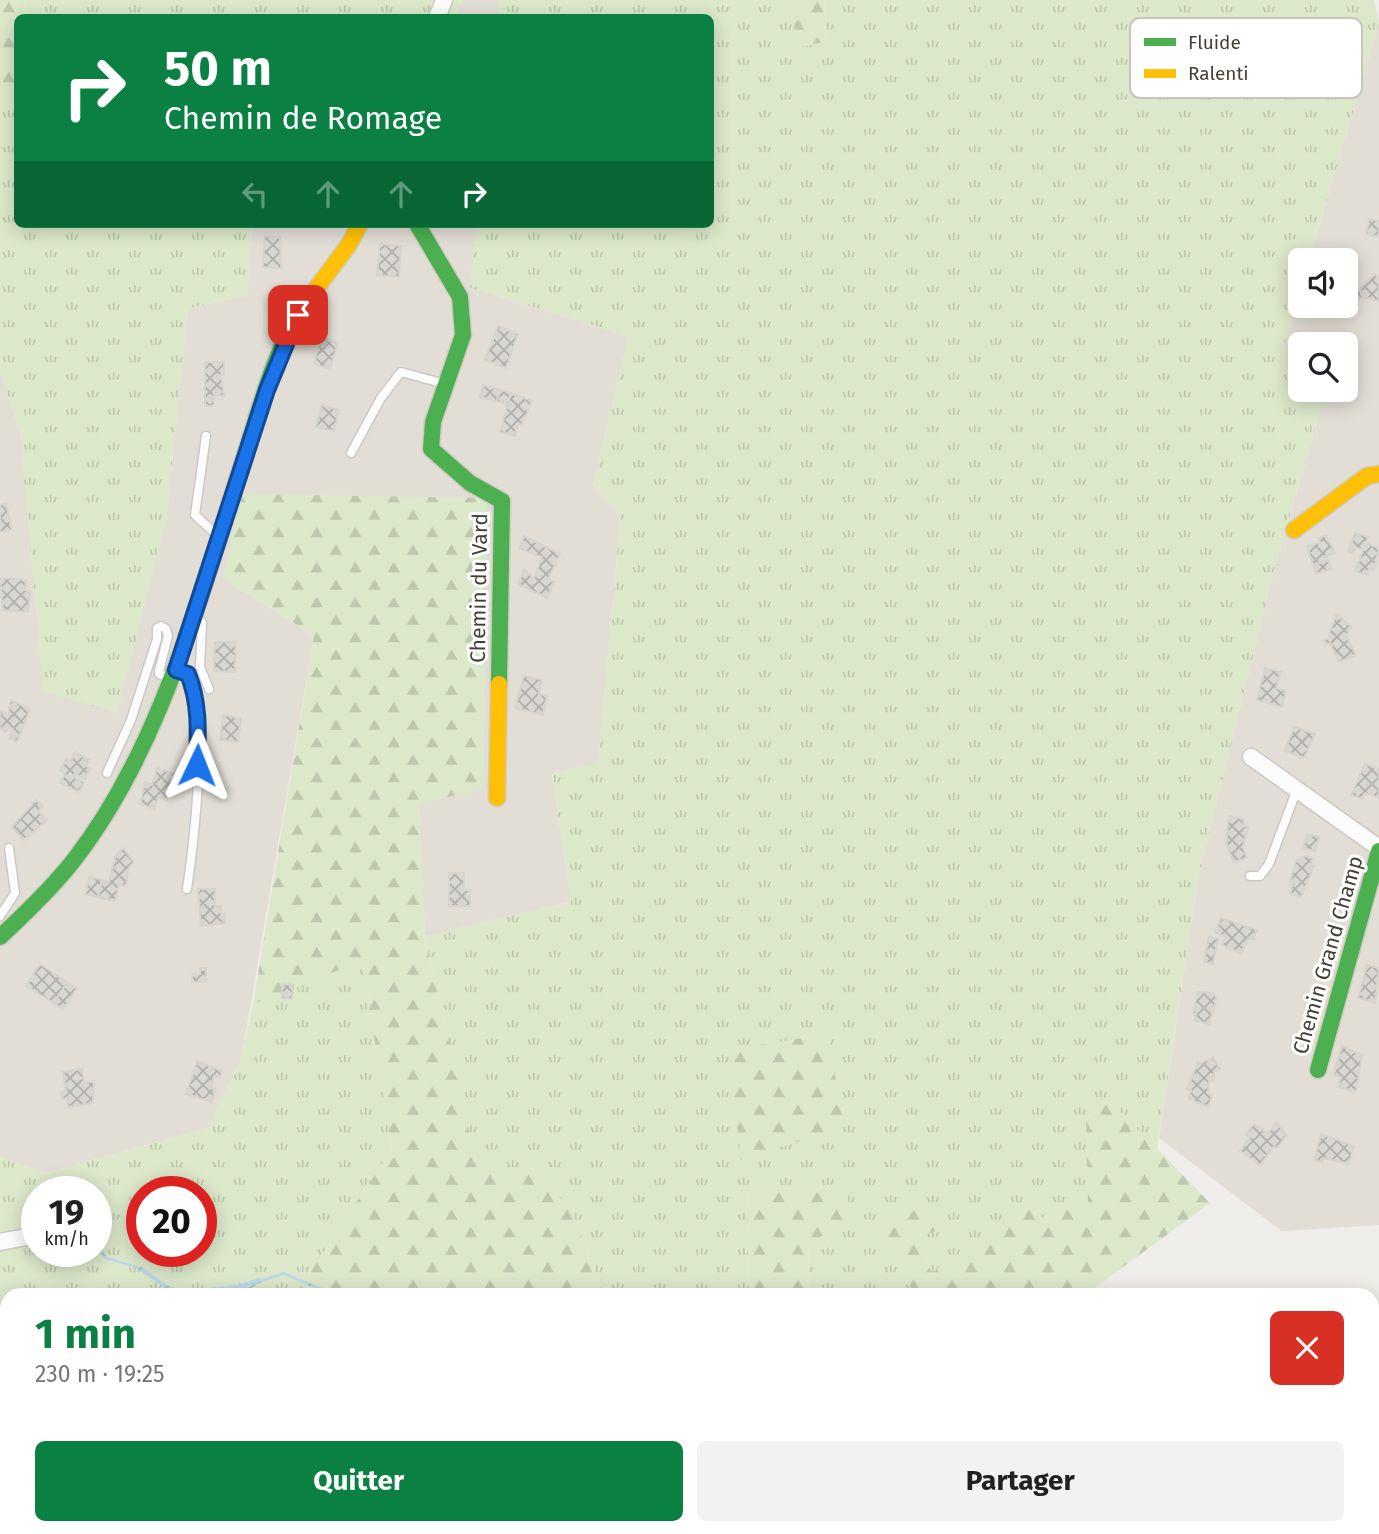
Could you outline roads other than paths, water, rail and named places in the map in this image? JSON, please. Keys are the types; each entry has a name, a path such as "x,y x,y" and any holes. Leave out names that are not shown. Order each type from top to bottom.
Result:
{"street":[{"path":"0,937 33,906 82,850 122,789 176,670 221,538 242,465 289,333 302,307 343,256 358,228"},
{"name":"Chemin du Vard","path":"419,228 460,297 463,335 433,422 431,449 470,483 502,500 498,798"},
{"path":"1294,530 1367,476 1379,474"},
{"name":"Chemin Grand Champ","path":"1251,757 1379,849 1318,1070"},
{"path":"0,1242 21,1238"}],"lane":[{"path":"351,453 381,398 401,372 446,384"},
{"path":"206,436 195,514 221,538"},
{"path":"195,612 202,623 200,667 209,689"},
{"path":"107,774 131,720 157,639 157,628 161,626 166,629 168,636 159,674 169,677 176,670 188,674 199,712 193,844 187,889"},
{"path":"1250,876 1260,876 1269,864 1297,789"},
{"path":"0,915 15,893 9,848"}],"water":[{"path":"112,1258 126,1263 126,1265 112,1261"},
{"path":"133,1267 144,1268 174,1288 165,1288"},
{"path":"284,1272 322,1288 314,1288 284,1275 256,1284 253,1288 233,1288 250,1287 255,1281"}],"waterway":[{"path":"230,1288 259,1280"}]}
